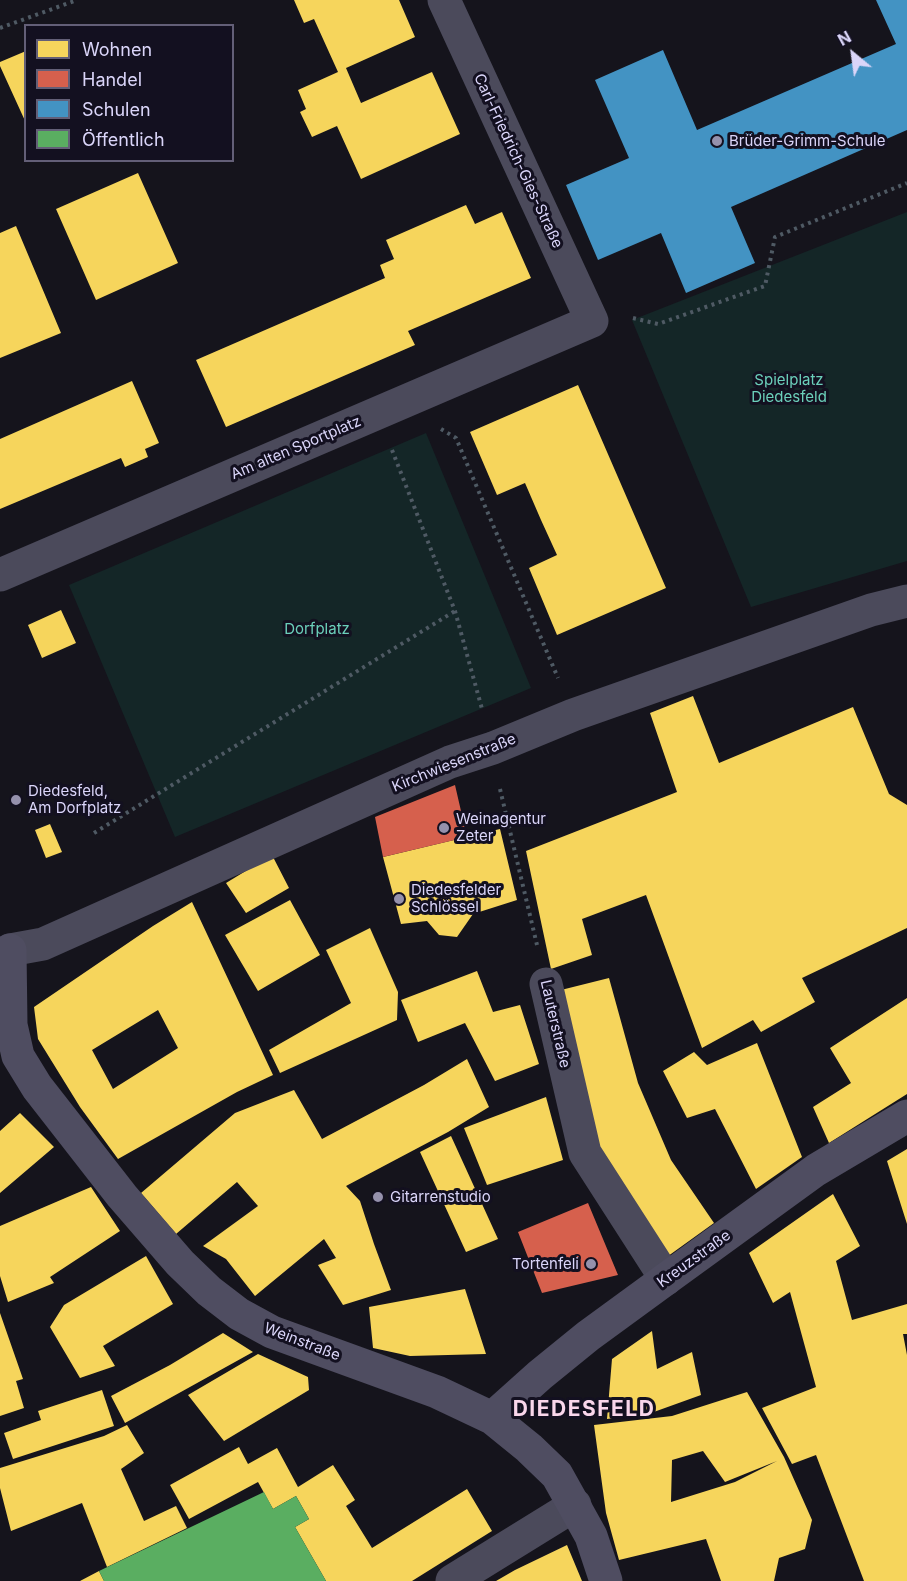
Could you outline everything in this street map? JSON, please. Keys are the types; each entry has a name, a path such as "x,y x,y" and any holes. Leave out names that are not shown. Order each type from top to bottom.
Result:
{"street":[{"name":"Carl-Friedrich-Gies-Straße","path":"444,0 592,321"},
{"name":"Am alten Sportplatz","path":"0,575 592,321"},
{"name":"Kirchwiesenstraße","path":"10,950 43,944 450,762 493,748 573,714 871,610 907,601"},
{"name":"Weinstraße","path":"10,950 9,1057 38,1087 129,1204 180,1263 209,1291 272,1332 437,1392 492,1418 529,1448 557,1475 591,1536 606,1581"},
{"name":"Lauterstraße","path":"546,984 585,1153 666,1279"},
{"name":"Kreuzstraße","path":"492,1418 588,1336 666,1279 816,1170 907,1116"},
{"path":"452,1581 575,1505"}],"path":[{"path":"0,28 77,0"},
{"path":"592,321 618,315 658,324 765,286 775,237 907,183"},
{"path":"398,404 456,438 573,714"},
{"name":"Lauterstraße","path":"398,404 388,441 455,611 493,748 546,984"},
{"path":"94,832 455,611"}],"green space":[{"name":"Spielplatz Diedesfeld","path":"907,212 907,561 751,607 632,320"},
{"name":"Dorfplatz","path":"426,433 531,688 175,837 69,585"}],"building: Wohnen":[{"path":"294,0 399,0 415,37 346,68 361,103 432,72 460,134 361,179 337,126 312,137 300,112 306,109 298,90 338,72 314,19 304,23"},
{"path":"24,52 24,119 0,66 0,62"},
{"path":"138,173 178,263 96,300 56,209"},
{"path":"466,205 475,224 502,212 531,278 408,331 415,345 226,427 196,360 385,278 380,265 394,259 386,240"},
{"path":"16,226 61,333 0,358 0,233"},
{"path":"132,381 159,443 145,449 148,457 125,467 121,458 0,509 0,439"},
{"path":"578,385 666,588 557,635 529,568 557,555 525,483 497,495 470,432"},
{"path":"61,610 76,643 42,658 28,625"},
{"path":"693,696 719,763 853,707 889,794 907,805 907,928 802,978 815,1002 761,1032 753,1020 702,1048 646,895 582,919 592,955 551,969 526,851 677,792 650,713"},
{"path":"50,824 62,852 46,858 35,830"},
{"path":"500,829 517,900 473,914 457,937 439,935 427,921 401,924 383,857"},
{"path":"272,855 289,888 246,913 226,883"},
{"path":"290,900 320,955 258,991 225,935"},
{"path":"192,902 273,1075 237,1092 118,1159 80,1107 38,1039 34,1007","holes":["158,1010 178,1048 113,1089 92,1050"]},
{"path":"370,928 398,992 397,1020 280,1073 269,1050 351,1003 326,950"},
{"path":"477,971 493,1012 520,1005 539,1064 495,1081 465,1023 418,1042 401,1000"},
{"path":"609,978 638,1083 671,1160 714,1223 664,1259 593,1153 553,992"},
{"path":"907,998 907,1094 829,1143 813,1107 851,1083 830,1048"},
{"path":"757,1043 802,1157 756,1189 715,1109 687,1118 663,1071 694,1052 707,1065"},
{"path":"467,1059 489,1107 448,1132 346,1186 360,1201 391,1290 343,1305 318,1265 336,1258 324,1239 255,1296 226,1259 203,1246 258,1206 237,1182 176,1234 141,1193 235,1113 294,1090 322,1139 424,1085"},
{"path":"546,1097 563,1160 487,1185 464,1128"},
{"path":"20,1113 54,1147 0,1193 0,1131"},
{"path":"451,1136 498,1239 466,1252 420,1152"},
{"path":"907,1149 907,1224 887,1161"},
{"path":"91,1187 120,1231 50,1277 54,1283 8,1302 0,1276 0,1226"},
{"path":"833,1194 860,1246 836,1261 852,1320 907,1304 907,1334 903,1334 907,1355 907,1581 864,1581 816,1455 792,1464 762,1408 816,1387 790,1292 773,1303 749,1253"},
{"path":"146,1256 173,1304 103,1346 115,1366 80,1378 50,1327 64,1305"},
{"path":"465,1289 486,1354 410,1356 373,1348 369,1307"},
{"path":"0,1313 23,1379 16,1381 24,1408 0,1416"},
{"path":"652,1331 657,1369 692,1352 701,1395 651,1413 607,1419 612,1359"},
{"path":"223,1333 253,1352 125,1423 111,1396 170,1365"},
{"path":"258,1354 308,1377 309,1390 224,1441 188,1395"},
{"path":"102,1390 114,1426 13,1459 4,1433 41,1420 38,1411"},
{"path":"747,1392 784,1457 812,1520 805,1549 779,1558 774,1581 721,1581 706,1539 619,1560 606,1513 594,1425 672,1416","holes":["703,1451 725,1482 777,1461 735,1482 671,1502 672,1460"]},
{"path":"127,1425 144,1453 121,1469 144,1521 176,1506 187,1528 107,1567 82,1503 11,1531 0,1488 0,1468 104,1436"},
{"path":"239,1447 248,1464 277,1448 298,1487 333,1465 355,1500 346,1506 372,1548 467,1489 492,1531 412,1581 326,1581 295,1527 309,1519 296,1496 273,1509 258,1482 189,1519 170,1485"},
{"path":"567,1545 582,1581 496,1581 515,1570"},
{"path":"99,1571 104,1581 80,1581"}],"building: Handel":[{"path":"455,785 467,837 383,857 375,817"},
{"path":"588,1203 618,1275 542,1293 518,1232"}],"building: Schulen":[{"path":"876,0 907,0 907,130 731,207 755,263 686,293 661,233 598,260 566,185 629,158 595,80 663,50 697,130 896,44"}],"building: Öffentlich":[{"path":"264,1492 273,1509 296,1496 309,1519 295,1527 326,1581 104,1581 99,1571"}],"place":[{"name":"Brüder-Grimm-Schule","path":"717,141"},
{"name":"Diedesfeld, Am Dorfplatz","path":"16,800"},
{"name":"Weinagentur Zeter","path":"444,828"},
{"name":"Diedesfelder Schlössel","path":"399,899"},
{"name":"Gitarrenstudio","path":"378,1197"},
{"name":"Tortenfeli","path":"591,1264"}],"district":[{"name":"DIEDESFELD","path":"584,1410"}]}
